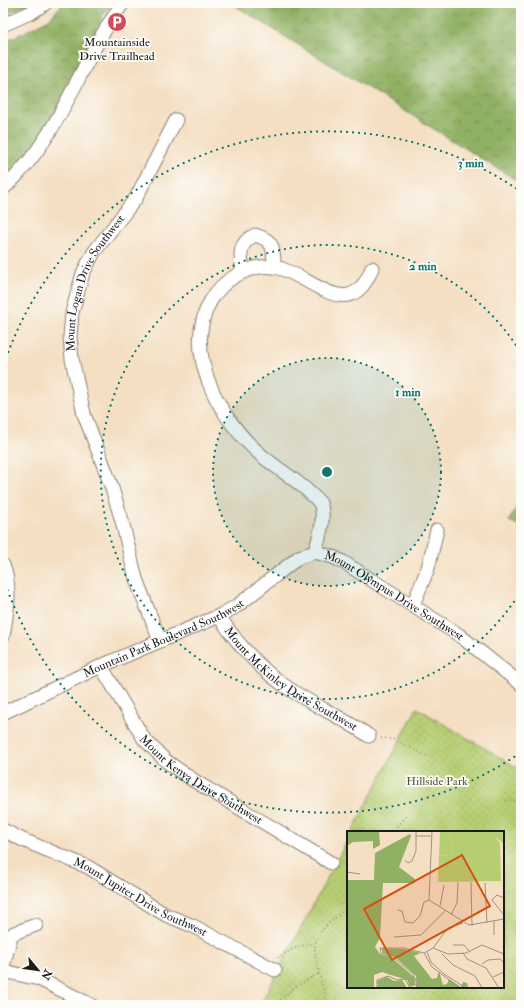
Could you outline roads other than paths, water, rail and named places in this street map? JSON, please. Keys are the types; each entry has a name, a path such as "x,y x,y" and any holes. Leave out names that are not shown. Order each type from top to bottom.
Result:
{"street":[{"path":"3,25 32,12 46,3"},
{"path":"3,189 18,176 41,148 55,126 97,42 123,3"},
{"name":"Mount Logan Drive Southwest","path":"160,641 136,579 122,521 111,485 84,414 72,360 70,337 72,313 82,273 94,252 136,198 176,120"},
{"path":"243,271 240,249 243,243 255,235 264,237 270,244 274,252 274,267"},
{"name":"Mount Olympus Drive Southwest","path":"372,268 362,286 351,295 344,296 329,293 298,275 274,267 243,271 230,279 220,288 210,302 201,324 205,372 224,411 238,433 320,503 322,516 321,530 315,552 333,557 343,562 413,605 487,655 521,684"},
{"path":"413,605 428,568 437,530"},
{"name":"Mountain Park Boulevard Southwest","path":"3,713 100,666 219,616 237,606 299,557 315,552"},
{"path":"3,565 8,585 8,599 3,636"},
{"name":"Mount McKinley Drive Southwest","path":"219,616 232,637 278,681 295,693 369,736"},
{"name":"Mount Kenya Drive Southwest","path":"100,666 144,739 166,761 193,780 331,863"},
{"name":"Mount Jupiter Drive Southwest","path":"3,830 48,851 78,862 154,908 193,926 275,970"},
{"path":"3,966 11,936 14,933 36,925"},
{"path":"3,971 39,980 91,1005"}],"place":[{"name":"Mountainside Drive Trailhead","path":"117,22"}],"park label":[{"name":"Hillside Park","path":"437,781"}]}
